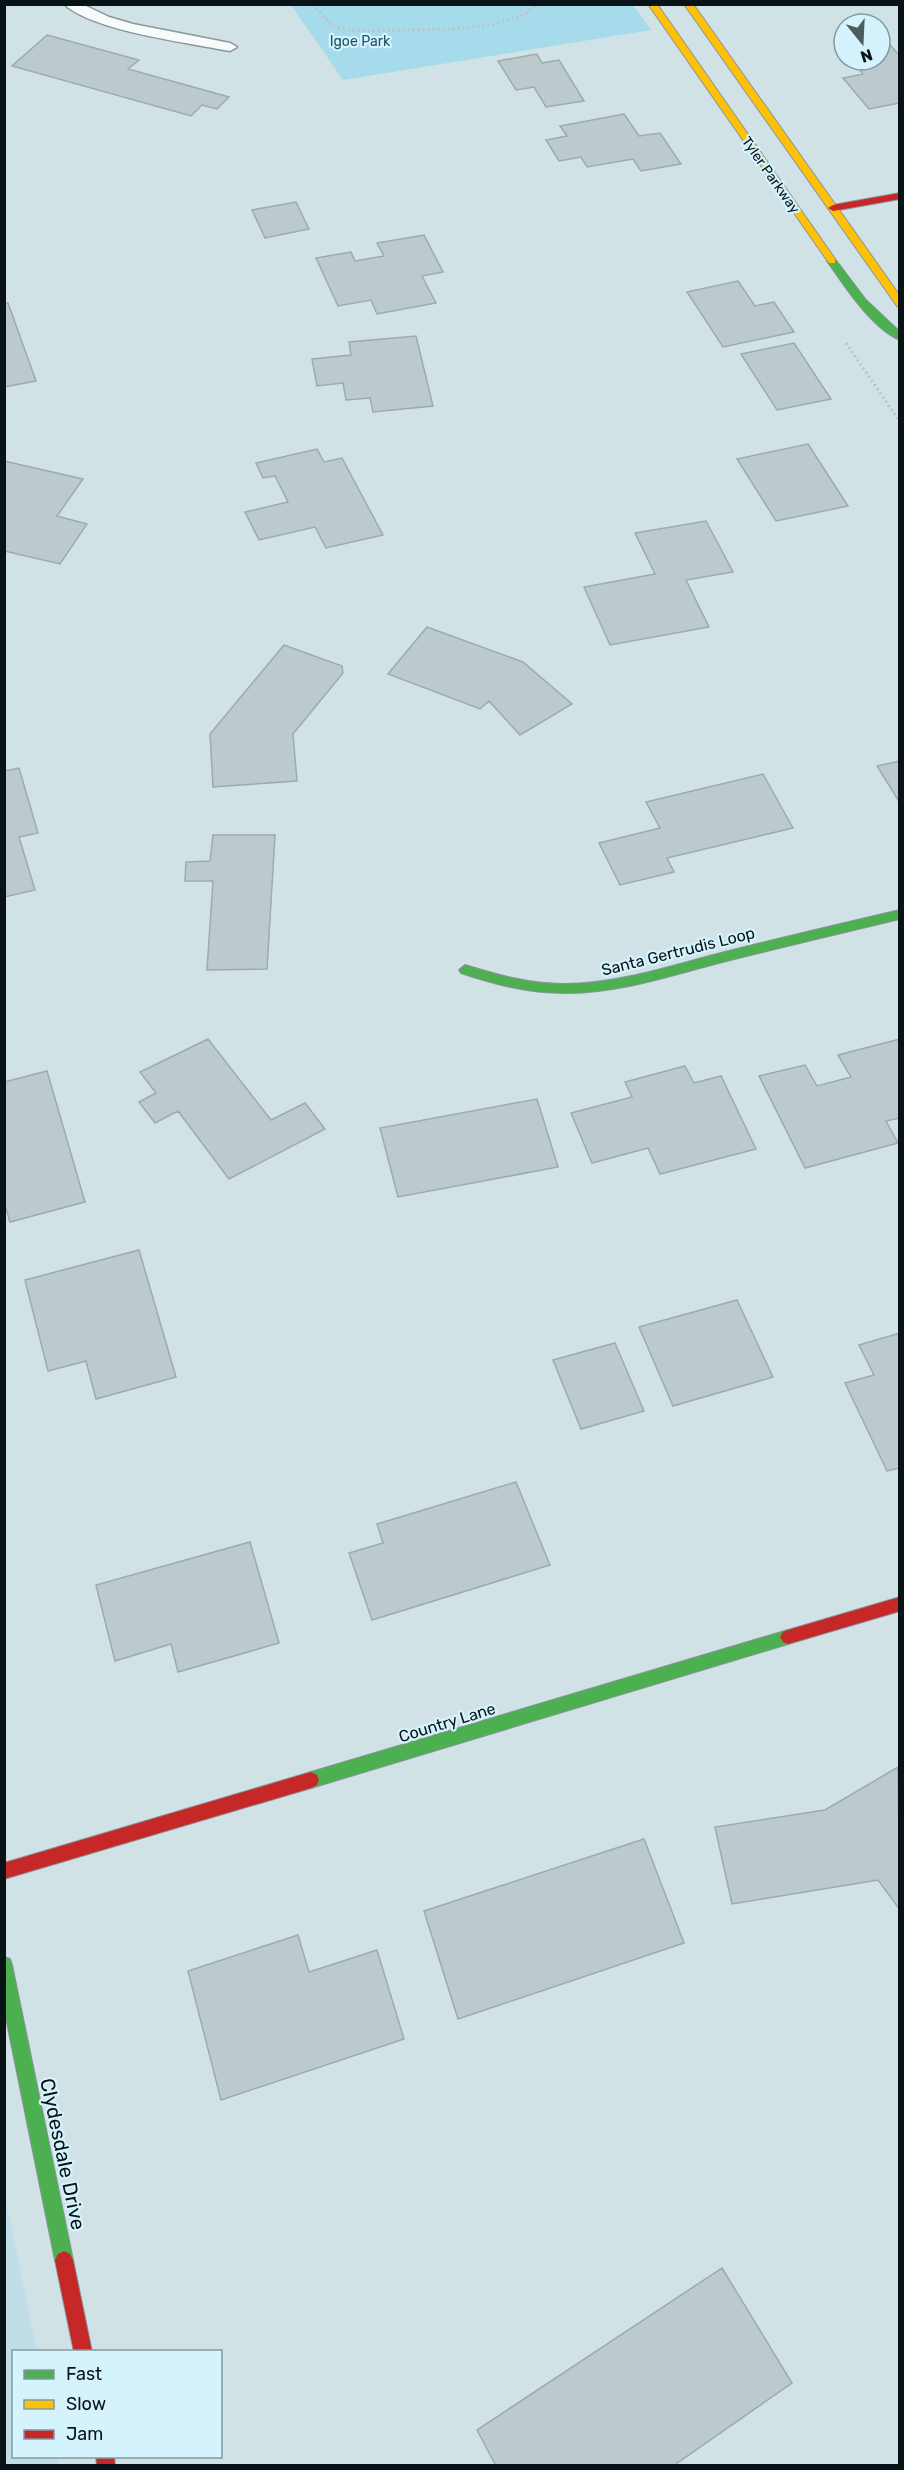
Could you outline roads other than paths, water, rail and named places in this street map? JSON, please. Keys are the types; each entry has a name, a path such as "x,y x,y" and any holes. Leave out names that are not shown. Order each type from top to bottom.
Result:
{"street":[{"name":"Tyler Parkway","path":"652,4 860,302 883,325 900,337"},
{"name":"Tyler Parkway","path":"688,4 900,304"},
{"path":"833,208 900,196"},
{"name":"Santa Gertrudis Loop","path":"465,970 493,981 528,990 563,991 600,987 900,914"},
{"name":"Country Lane","path":"4,1871 900,1604"},
{"name":"Clydesdale Drive","path":"4,1965 83,2350"}],"lane":[{"path":"70,4 104,20 131,28 230,47"}],"park label":[{"name":"Igoe Park","path":"360,41"}]}
